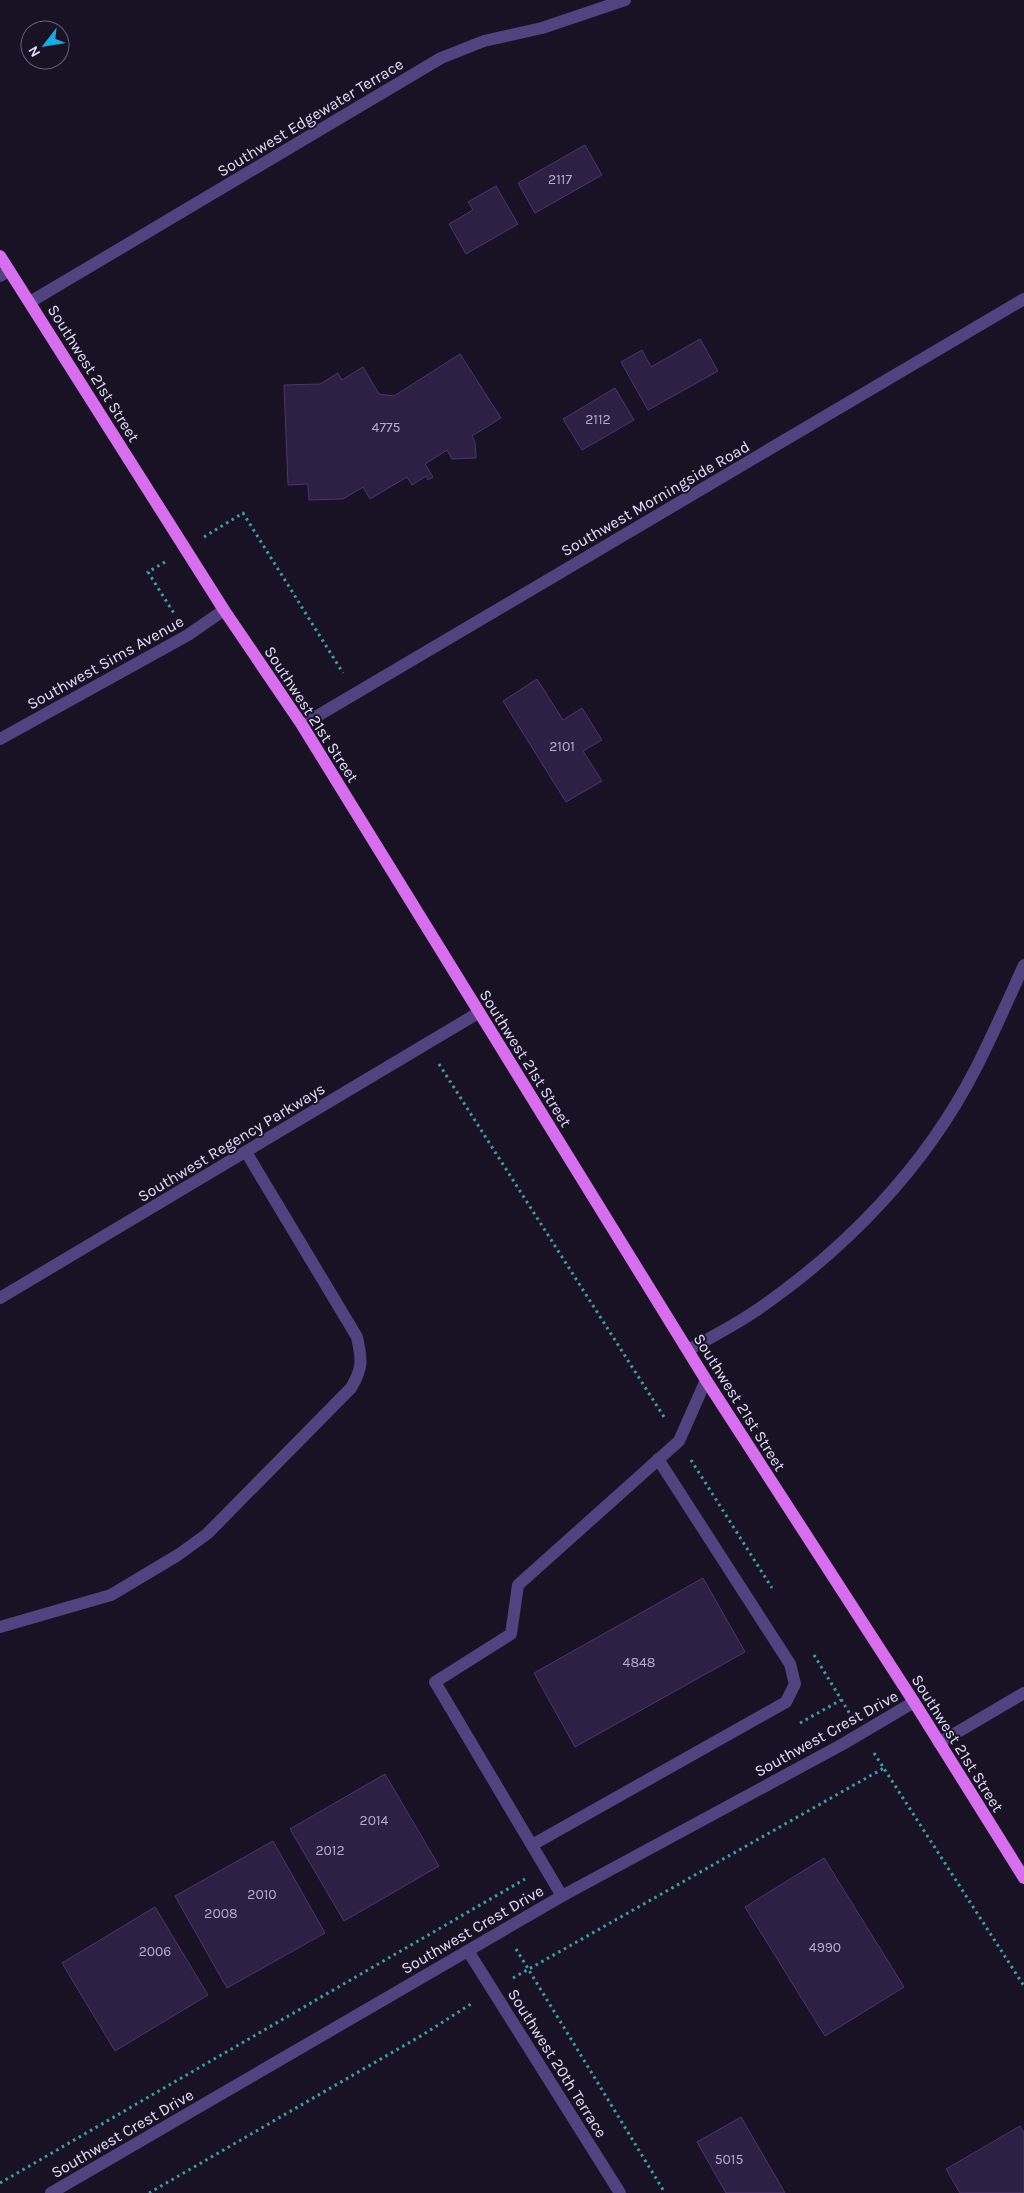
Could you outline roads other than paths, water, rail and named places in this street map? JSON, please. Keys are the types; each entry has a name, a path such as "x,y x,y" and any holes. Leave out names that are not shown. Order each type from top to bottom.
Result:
{"main road":[{"name":"Southwest 21st Street","path":"0,256 5,273 30,302 224,610 302,725 706,1380 914,1702 1024,1878"}],"street":[{"name":"Southwest Edgewater Terrace","path":"30,302 441,58 484,41 542,28 625,0"},
{"name":"Southwest Morningside Road","path":"302,725 1024,299"},
{"name":"Southwest Sims Avenue","path":"0,739 188,635 224,610"},
{"path":"688,1350 753,1313 806,1274 856,1230 900,1182 935,1136 975,1069 1024,965"},
{"name":"Southwest Regency Parkways","path":"0,1298 478,1013"},
{"path":"0,1627 110,1596 178,1556 206,1534 220,1520 351,1388 359,1374 362,1360 357,1338 246,1152"},
{"path":"562,1896 435,1682 512,1634 518,1585 679,1441 706,1380"},
{"path":"532,1845 786,1702 795,1684 790,1664 658,1460"},
{"path":"939,1743 1024,1693"},
{"name":"Southwest Crest Drive","path":"51,2193 562,1896 862,1733 914,1702"},
{"name":"Southwest 20th Terrace","path":"468,1951 620,2193"}]}
